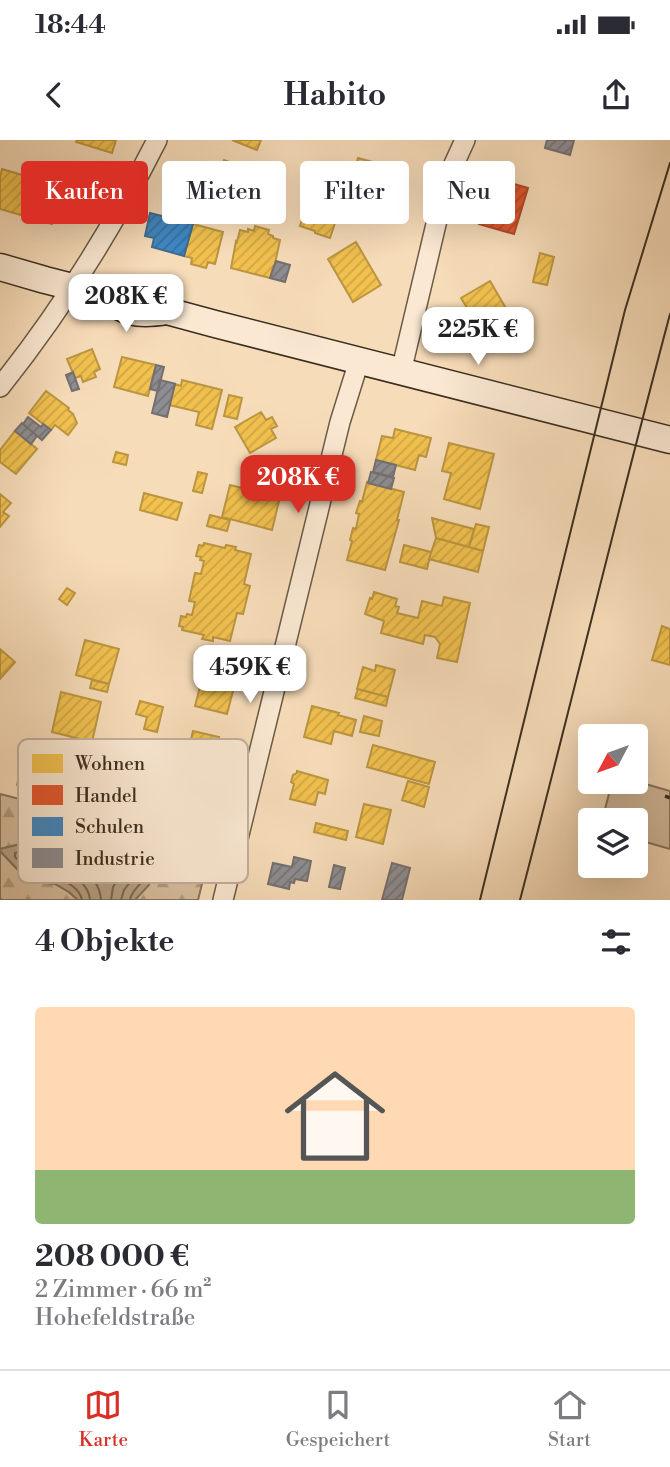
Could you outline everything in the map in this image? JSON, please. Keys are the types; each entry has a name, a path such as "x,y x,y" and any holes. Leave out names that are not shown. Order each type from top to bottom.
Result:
{"main road":[{"path":"0,267 100,294 123,290 136,293 149,297 167,311 670,440"}],"street":[{"path":"0,387 73,287 157,140"},
{"path":"401,372 442,199 449,175 465,140"},
{"path":"248,798 340,422 359,361"},
{"path":"223,900 227,883"}],"green space":[{"path":"648,785 670,791 670,849 648,843 648,808 605,808 609,794 648,794"},
{"path":"0,794 18,799 18,844 0,849"},
{"path":"0,851 18,870 18,883 55,884 78,900 3,900 0,899"},
{"path":"102,883 202,883 198,900 135,900"}],"water":[{"path":"18,845 18,870 0,851"},
{"path":"47,883 150,883 135,900 78,900 55,884"}],"building: Wohnen":[{"path":"116,140 112,153 76,142"},
{"path":"232,140 261,140 257,150"},
{"path":"2,169 21,175 21,215 0,209"},
{"path":"193,224 223,232 215,264 208,262 206,268 191,264 192,258 184,256"},
{"path":"301,224 335,224 330,238"},
{"path":"255,226 269,230 268,234 280,240 270,278 231,268 240,230 254,231"},
{"path":"356,242 381,285 353,302 328,259"},
{"path":"540,253 554,257 547,285 533,282"},
{"path":"490,281 511,317 483,334 461,298"},
{"path":"92,349 100,369 94,372 96,377 83,382 81,376 75,378 67,359"},
{"path":"122,357 156,365 148,396 114,387"},
{"path":"182,380 222,390 212,429 196,425 199,412 169,405 175,384 181,386"},
{"path":"46,391 73,414 77,423 68,435 55,425 51,430 29,413"},
{"path":"229,395 242,398 237,419 224,416"},
{"path":"261,412 266,420 272,417 277,426 271,429 276,438 250,453 235,427"},
{"path":"395,429 431,438 426,457 419,455 415,470 376,460 382,436 393,438"},
{"path":"15,431 37,449 16,474 0,462 0,450"},
{"path":"449,443 494,454 480,509 444,499 451,473 442,471"},
{"path":"116,452 128,455 126,465 113,462"},
{"path":"198,472 207,474 202,493 193,491"},
{"path":"367,482 404,492 385,570 347,560 353,528 356,529 359,514 356,513"},
{"path":"230,485 280,497 272,530 222,517"},
{"path":"144,493 182,503 177,520 140,510"},
{"path":"0,494 11,503 3,512 9,516 0,527"},
{"path":"210,515 230,520 227,531 207,526"},
{"path":"432,518 474,529 469,547 436,538"},
{"path":"476,524 489,527 483,551 469,547"},
{"path":"436,538 483,551 478,572 429,559"},
{"path":"204,543 225,548 226,545 236,547 235,550 251,554 244,584 250,586 243,614 237,613 230,641 213,637 213,641 202,639 204,635 182,630 183,627 179,626 181,616 192,615 195,602 189,601 195,573 201,574 204,561 196,556 199,545 203,546"},
{"path":"404,545 431,552 427,569 400,562"},
{"path":"67,588 75,593 67,605 59,599"},
{"path":"374,592 397,599 397,613 418,618 422,601 442,606 444,597 470,603 457,662 437,658 440,644 435,637 425,635 423,644 381,633 384,621 365,614"},
{"path":"662,626 670,629 670,665 652,660"},
{"path":"85,640 119,649 109,684 76,675"},
{"path":"0,649 15,662 0,679"},
{"path":"210,655 237,662 235,671 208,664"},
{"path":"199,661 238,672 227,714 195,706 202,679 195,677"},
{"path":"376,665 395,670 388,697 357,689 363,667 375,671"},
{"path":"92,680 109,684 107,692 90,688"},
{"path":"358,689 388,697 386,706 355,698"},
{"path":"61,692 101,702 93,739 80,739 52,732"},
{"path":"140,701 163,707 157,732 144,729 147,717 136,714"},
{"path":"312,706 356,720 352,736 334,731 331,744 304,737"},
{"path":"364,716 382,721 379,736 360,732"},
{"path":"193,731 219,737 219,739 191,739"},
{"path":"373,745 435,762 429,784 367,767"},
{"path":"297,771 328,780 325,794 318,792 315,805 290,799 294,784 291,782"},
{"path":"408,781 429,787 424,807 402,800"},
{"path":"364,804 391,810 383,844 356,837"},
{"path":"316,823 348,831 346,840 314,832"}],"building: Handel":[{"path":"515,184 528,188 514,234 479,224 515,224"}],"building: Schulen":[{"path":"150,213 162,216 162,224 193,224 184,256 152,247 154,238 145,236"}],"building: Industrie":[{"path":"547,140 574,140 570,155 545,148"},
{"path":"276,261 290,265 285,282 270,278"},
{"path":"156,365 164,367 158,391 150,389"},
{"path":"73,372 79,389 72,391 66,375"},
{"path":"160,380 176,384 167,417 152,413"},
{"path":"28,417 41,427 43,424 51,430 42,440 23,424"},
{"path":"22,423 37,436 31,444 15,431"},
{"path":"376,460 396,465 393,477 373,472"},
{"path":"371,472 394,478 391,489 368,483"},
{"path":"294,857 311,861 307,881 295,879 294,883 290,882 289,889 268,884 273,863 292,867"},
{"path":"392,863 410,868 402,900 382,900"},
{"path":"334,865 345,868 340,889 329,887"}],"tram line":[{"path":"480,900 625,310 670,163"},
{"path":"520,900 670,314"}]}
